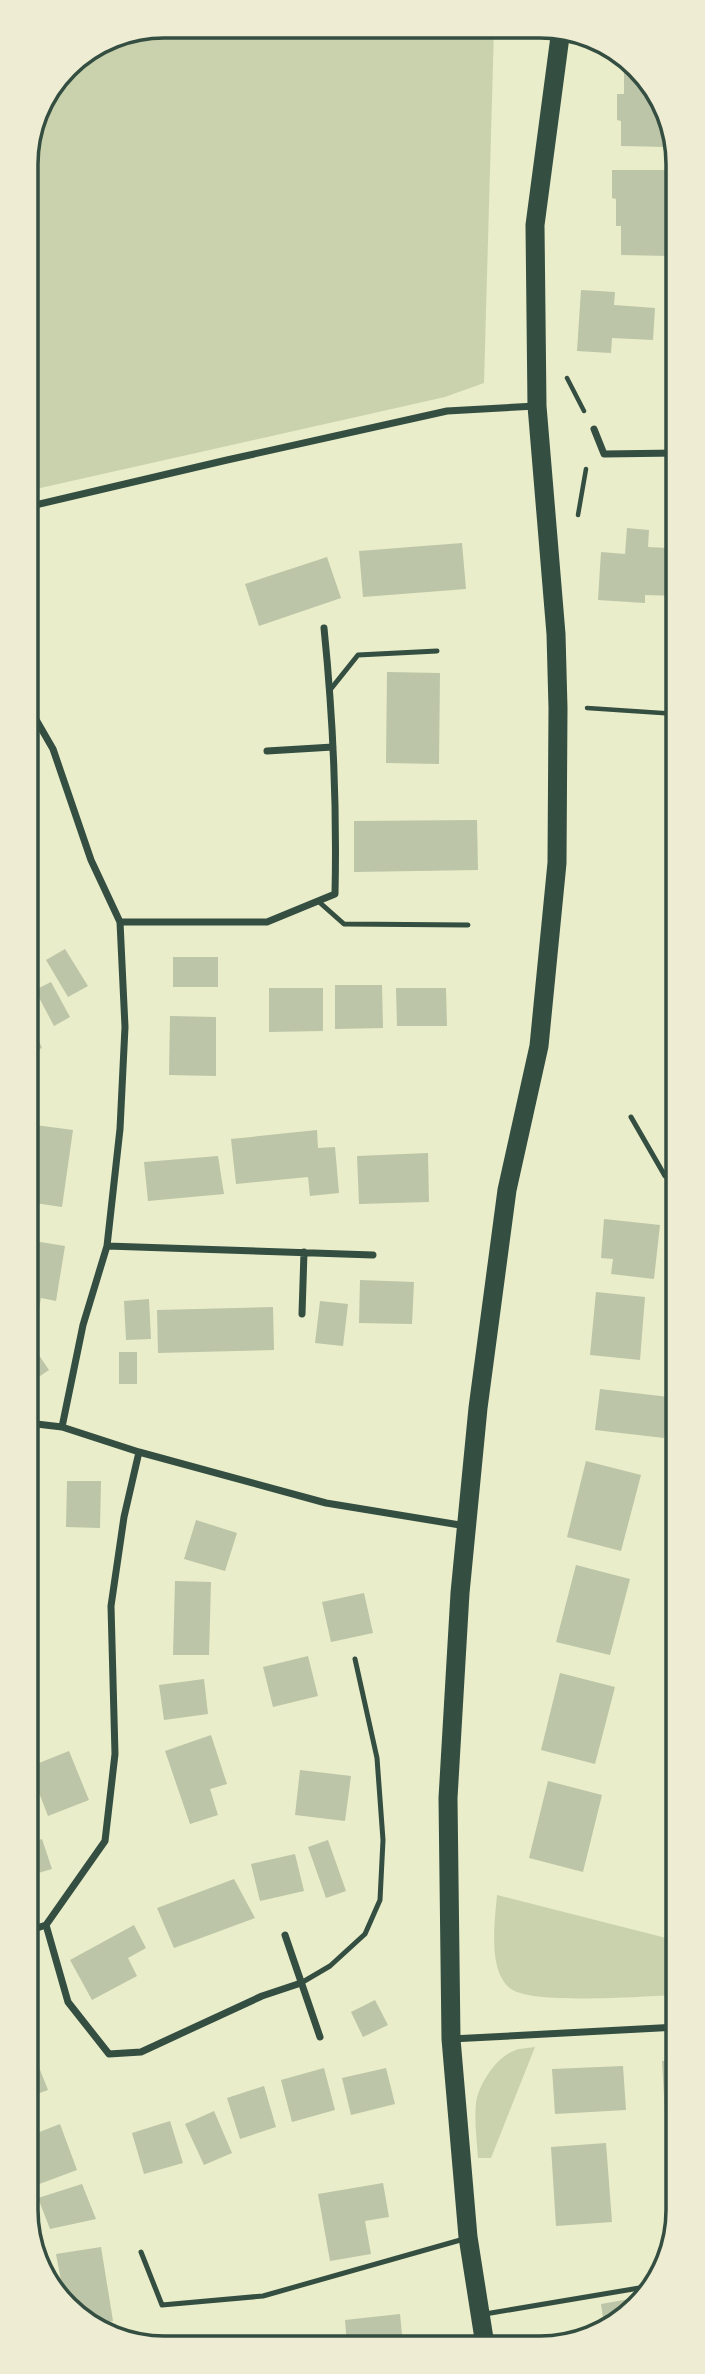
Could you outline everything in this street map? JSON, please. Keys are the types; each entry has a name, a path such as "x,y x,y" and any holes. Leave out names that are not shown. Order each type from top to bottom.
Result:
{"highway":[{"path":"484,2336 468,2238 451,2039 448,1798 466,1526 478,1408 507,1190 539,1046 557,863 558,708 555,634 537,406 536,225 560,40"}],"street":[{"path":"39,505 447,411 537,406"},
{"path":"594,429 604,454 666,453"},
{"path":"120,922 267,922 334,894 337,816 324,628"},
{"path":"39,724 53,749 91,860 120,922 125,1027 120,1129 107,1246 83,1325 62,1427"},
{"path":"267,751 333,747"},
{"path":"107,1246 373,1255"},
{"path":"302,1314 304,1252"},
{"path":"38,1424 62,1427 139,1452 326,1503 466,1526"},
{"path":"38,1928 46,1925 106,1841 115,1754 111,1606 124,1517 139,1452"},
{"path":"46,1925 68,2001 109,2054 141,2053 262,1997 301,1983"},
{"path":"285,1936 320,2037"},
{"path":"451,2039 666,2028"}],"lane":[{"path":"330,690 358,655 437,651"},
{"path":"318,901 344,924 468,926"},
{"path":"631,1117 666,1176"},
{"path":"301,1983 330,1966 365,1934 380,1900 383,1840 377,1758 355,1659"},
{"path":"141,2252 162,2305 263,2296 468,2238"},
{"path":"480,2315 639,2288"}],"path":[{"path":"558,708 666,713"}],"green space":[{"path":"494,38 484,383 445,397 39,488 39,156 48,116 55,101 75,75 109,51 156,39"},
{"path":"497,1895 666,1938 666,1996 565,1998 523,1994 511,1989 503,1981 495,1958"},
{"path":"535,2047 491,2158 478,2158 475,2110 481,2087 491,2070 504,2057 519,2049"}],"building":[{"path":"624,70 654,109 665,147 621,146 617,94 624,94"},
{"path":"612,170 666,170 666,256 621,255 621,226 616,226 616,199 612,198"},
{"path":"581,290 615,292 614,305 655,308 653,340 612,338 611,353 577,351"},
{"path":"627,528 649,530 648,547 666,548 666,596 645,595 645,603 598,600 601,552 625,554"},
{"path":"462,543 466,589 363,597 359,551"},
{"path":"327,557 341,598 259,626 245,584"},
{"path":"387,672 440,673 439,764 386,763"},
{"path":"477,820 478,870 354,872 354,821"},
{"path":"65,949 88,986 68,997 46,960"},
{"path":"173,957 218,957 218,987 173,987"},
{"path":"51,982 70,1017 54,1026 39,997 39,988"},
{"path":"335,985 382,985 383,1028 335,1029"},
{"path":"269,988 323,988 323,1031 269,1032"},
{"path":"396,988 446,988 447,1026 397,1026"},
{"path":"170,1016 216,1017 216,1076 169,1075"},
{"path":"39,1125 73,1130 62,1207 38,1204"},
{"path":"317,1130 318,1148 335,1147 339,1193 310,1196 308,1177 236,1184 231,1139"},
{"path":"428,1153 429,1202 359,1204 357,1156"},
{"path":"218,1156 224,1194 148,1201 144,1162"},
{"path":"604,1219 660,1225 654,1279 611,1274 613,1259 601,1258"},
{"path":"38,1242 65,1246 56,1301 41,1298 38,1312"},
{"path":"360,1280 414,1282 412,1324 359,1323"},
{"path":"596,1292 645,1297 640,1360 590,1355"},
{"path":"149,1299 151,1339 126,1340 124,1301"},
{"path":"320,1301 348,1304 343,1346 315,1343"},
{"path":"273,1307 274,1350 158,1353 157,1310"},
{"path":"119,1352 137,1352 137,1384 119,1384"},
{"path":"38,1354 49,1370 38,1377"},
{"path":"600,1389 666,1397 664,1438 595,1430"},
{"path":"586,1461 641,1475 621,1551 567,1537"},
{"path":"67,1481 101,1481 100,1528 66,1527"},
{"path":"196,1520 237,1533 225,1571 184,1559"},
{"path":"576,1565 630,1579 610,1655 556,1642"},
{"path":"175,1581 211,1582 209,1655 173,1655"},
{"path":"364,1593 373,1633 331,1642 322,1602"},
{"path":"308,1656 318,1696 273,1707 263,1667"},
{"path":"560,1673 615,1687 595,1764 541,1750"},
{"path":"204,1679 208,1714 164,1720 159,1685"},
{"path":"211,1735 227,1784 210,1789 218,1815 190,1824 165,1751"},
{"path":"69,1751 89,1800 48,1816 38,1791 38,1763"},
{"path":"300,1770 351,1776 345,1821 295,1815"},
{"path":"548,1781 602,1795 583,1872 529,1858"},
{"path":"42,1839 52,1869 38,1873 38,1840"},
{"path":"328,1840 346,1891 326,1898 308,1847"},
{"path":"295,1854 304,1891 260,1901 251,1864"},
{"path":"234,1879 255,1918 174,1948 157,1908"},
{"path":"134,1925 146,1948 128,1958 137,1976 92,2000 70,1960"},
{"path":"375,2000 388,2025 363,2037 351,2012"},
{"path":"666,2060 665,2114 662,2061"},
{"path":"38,2065 48,2090 38,2094"},
{"path":"623,2066 626,2110 555,2114 552,2069"},
{"path":"324,2068 335,2110 292,2122 281,2080"},
{"path":"386,2068 395,2104 351,2115 342,2078"},
{"path":"264,2086 276,2127 240,2139 227,2098"},
{"path":"214,2111 232,2153 204,2165 185,2124"},
{"path":"170,2121 183,2163 144,2174 132,2133"},
{"path":"60,2124 77,2170 38,2185 38,2133"},
{"path":"606,2143 612,2222 556,2226 551,2147"},
{"path":"383,2183 389,2217 365,2221 371,2254 330,2261 318,2194"},
{"path":"82,2184 96,2219 50,2229 38,2198"},
{"path":"101,2247 113,2321 101,2319 75,2299 61,2282 56,2254"},
{"path":"629,2299 603,2319 601,2304"},
{"path":"400,2314 402,2336 346,2336 345,2320"}]}
